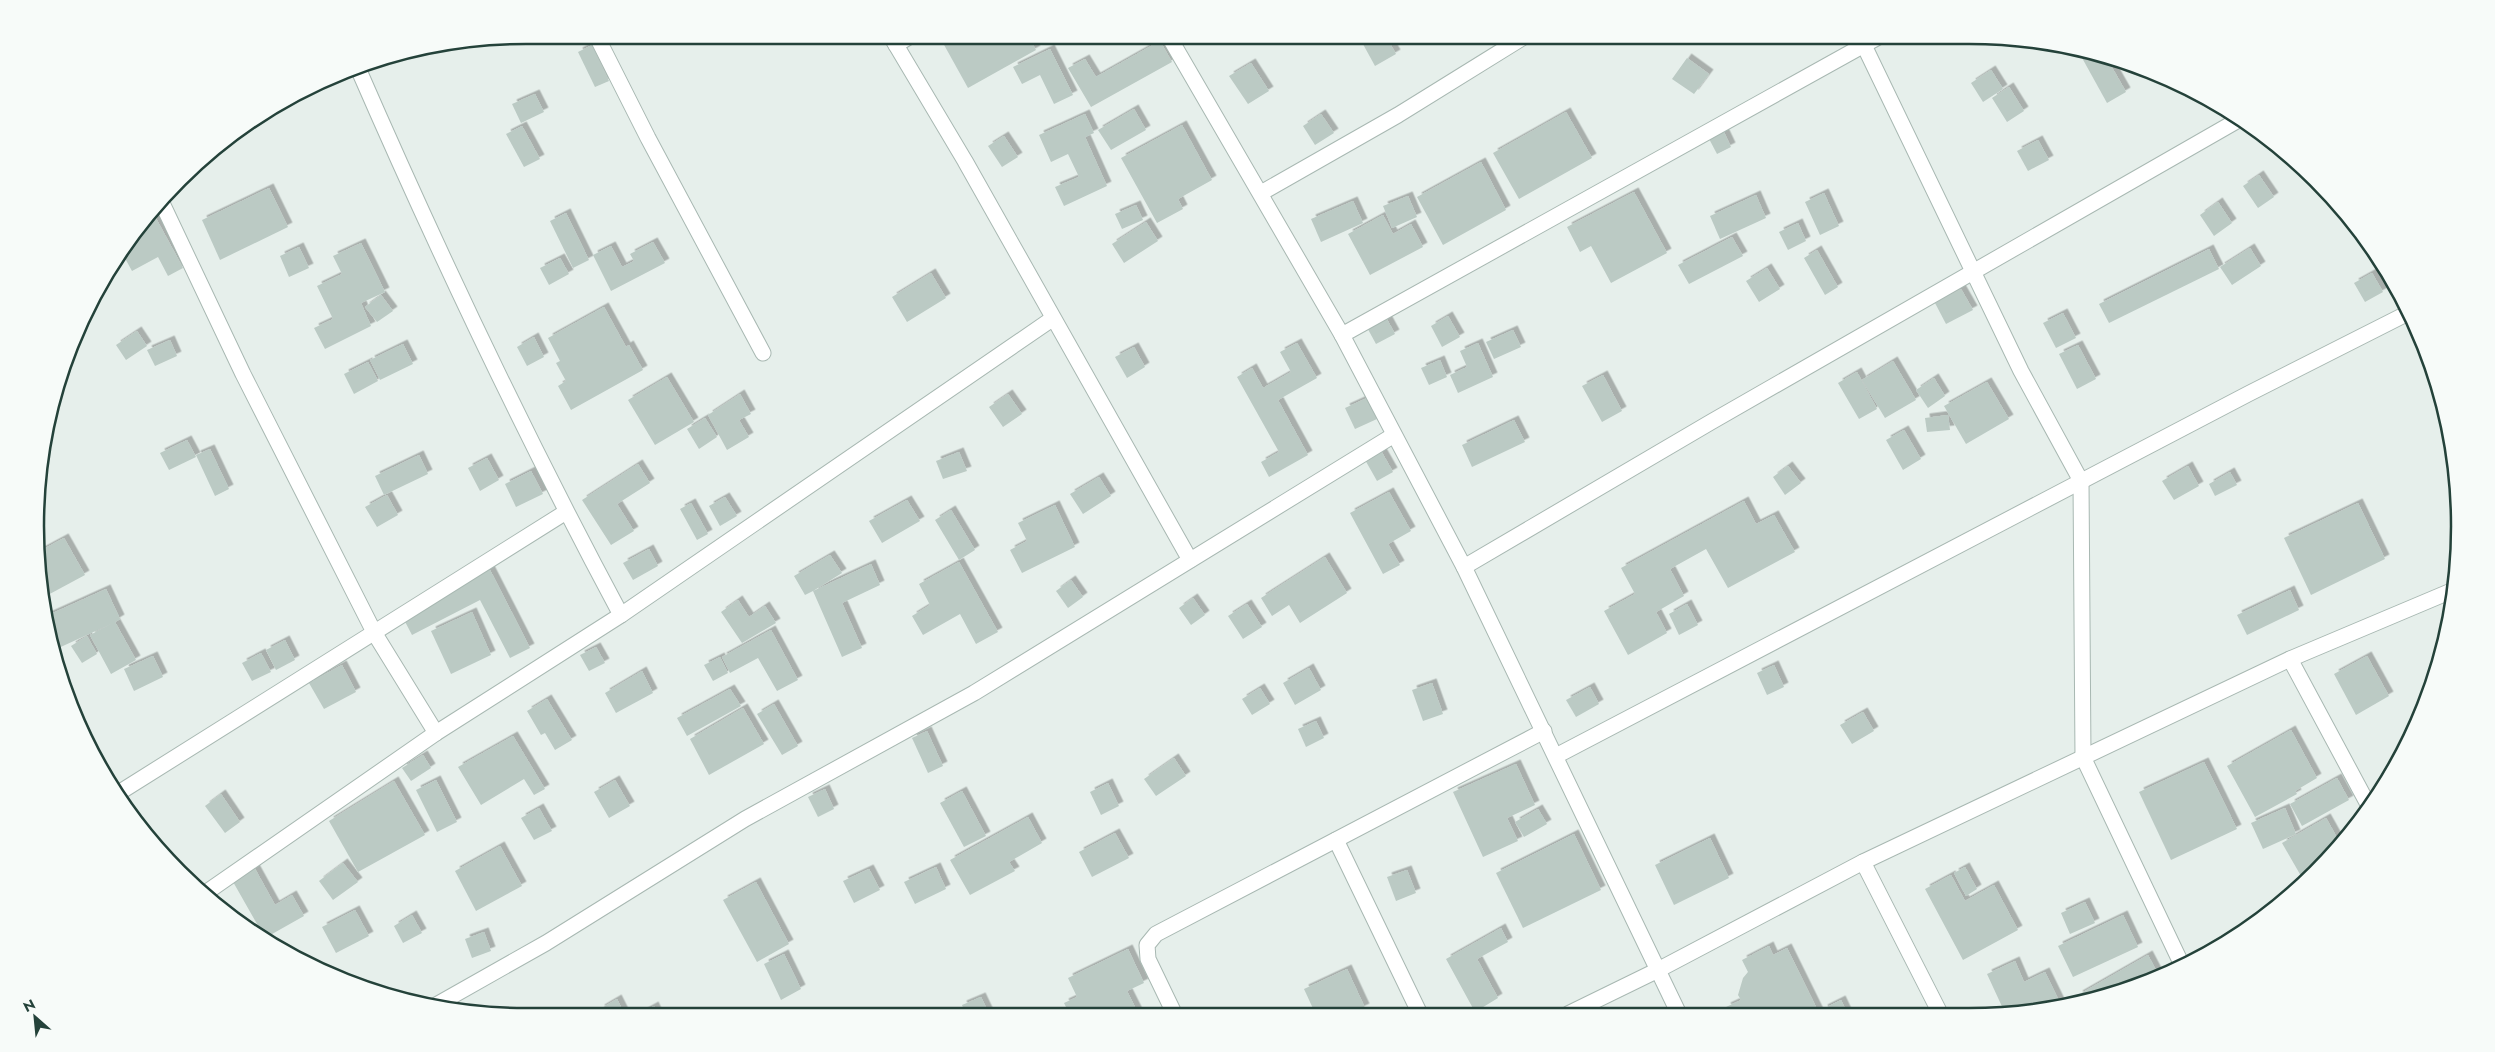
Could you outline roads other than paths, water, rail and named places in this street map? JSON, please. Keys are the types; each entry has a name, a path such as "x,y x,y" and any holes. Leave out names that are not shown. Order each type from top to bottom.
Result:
{"street":[{"path":"601,44 648,138 763,353"},
{"path":"895,44 965,161 1052,319 1121,436 1190,560"},
{"path":"1173,44 1342,336 1464,568 1676,1008"},
{"path":"1261,193 1398,115 1509,44"},
{"path":"1342,336 1855,44"},
{"path":"1864,44 2021,371 2082,481 2083,757 2180,960"},
{"path":"360,73 505,391 621,615"},
{"path":"1464,568 1711,422 2233,123"},
{"path":"163,208 243,374 375,634 436,733"},
{"path":"1556,756 2403,316"},
{"path":"209,890 436,733 621,615 1052,319"},
{"path":"444,1001 546,943 745,819 974,693 1394,435"},
{"path":"123,790 375,634 566,512"},
{"path":"1580,1008 1658,970 1863,862 2290,659 2446,593"},
{"path":"2290,659 2366,800"},
{"path":"1172,1008 1148,960 1147,945 1156,934 1544,731"},
{"path":"1336,840 1417,1008"},
{"path":"1863,862 1937,1008"}]}
